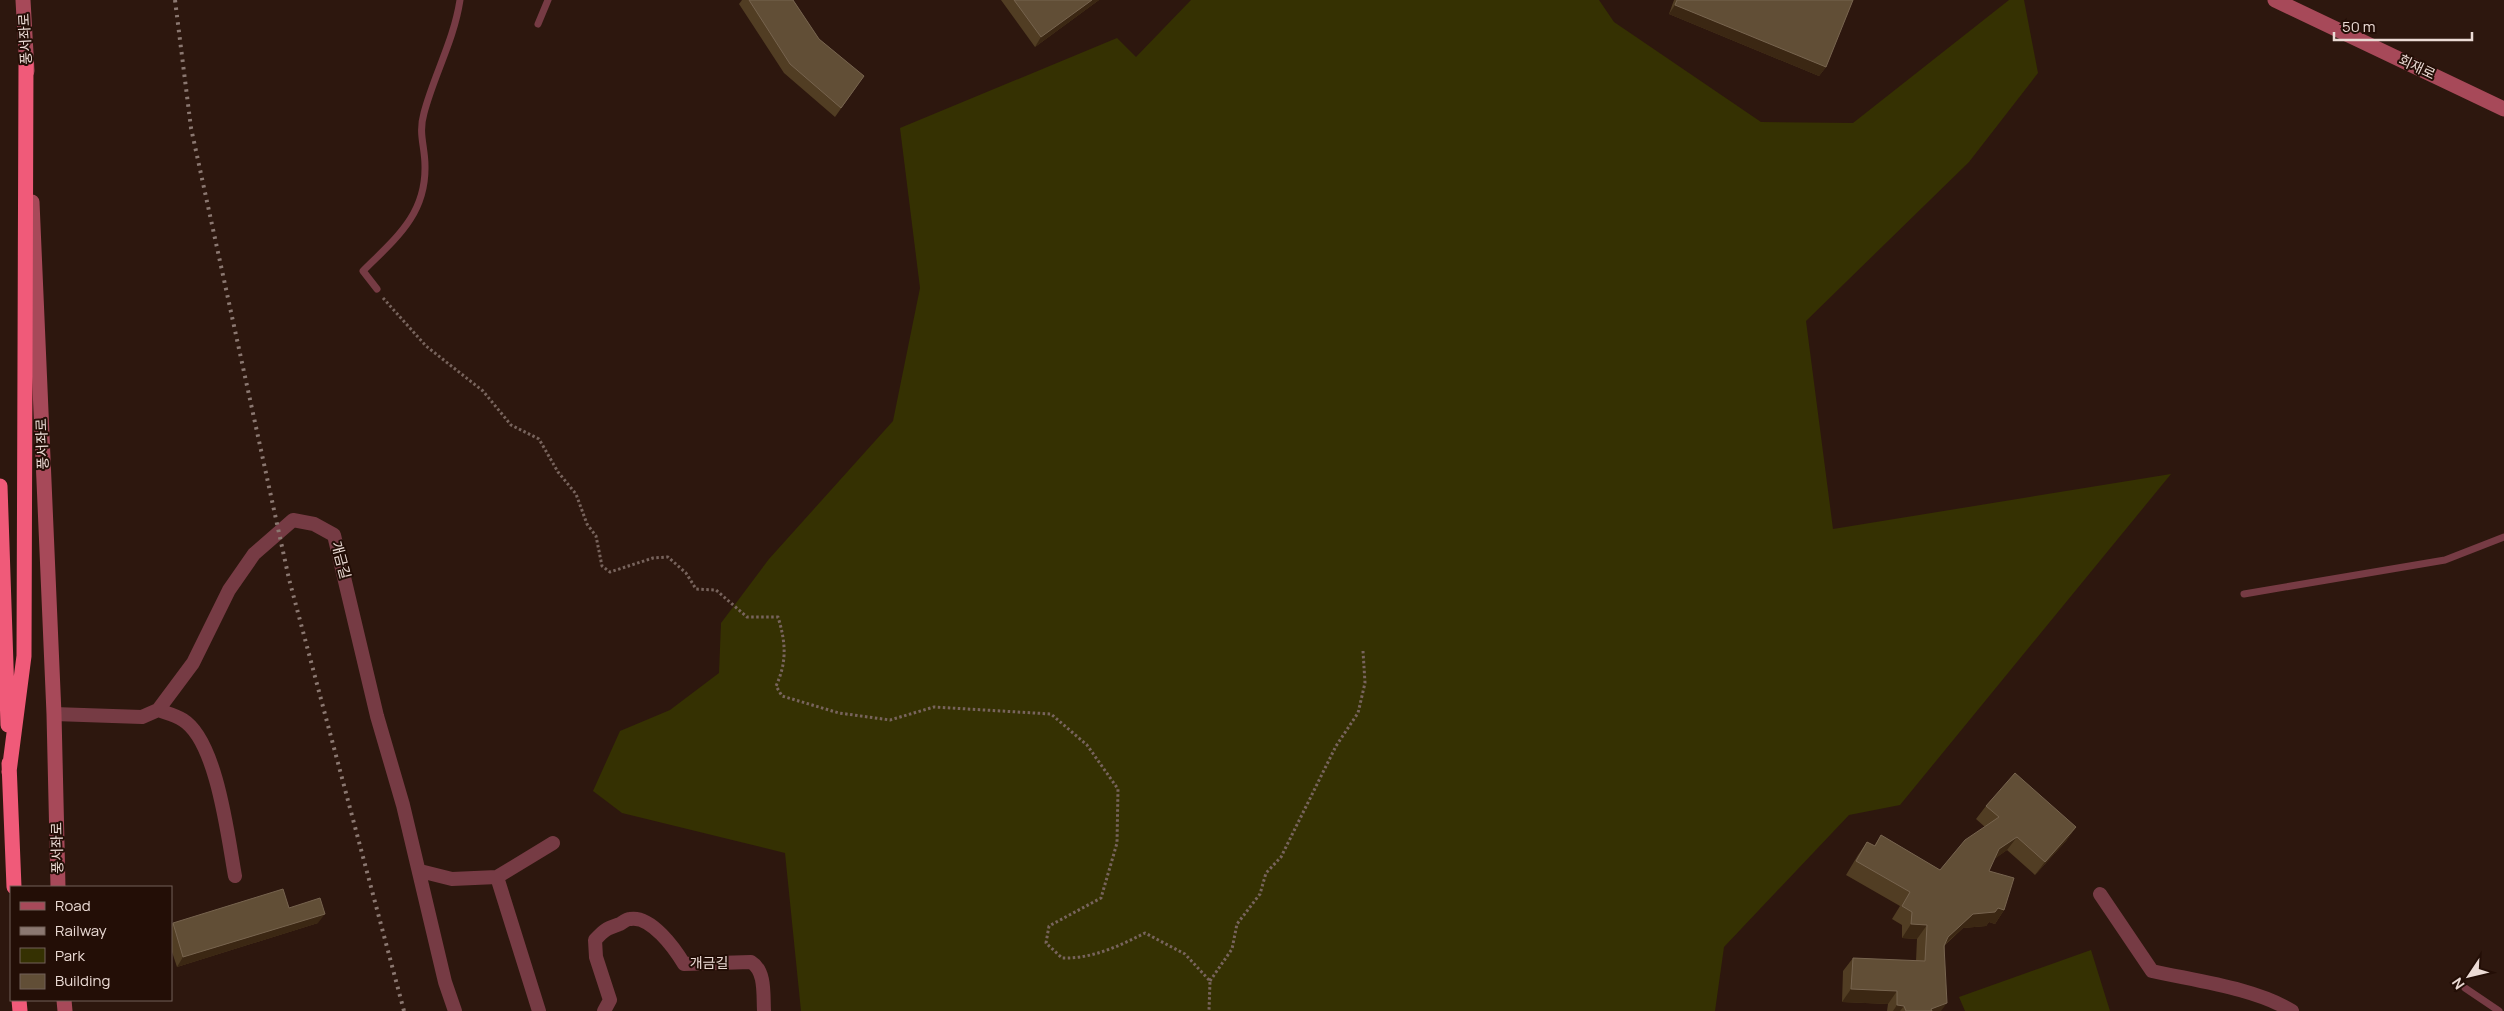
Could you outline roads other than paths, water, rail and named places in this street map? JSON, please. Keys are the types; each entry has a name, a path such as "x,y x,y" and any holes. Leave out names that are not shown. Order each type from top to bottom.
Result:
{"highway":[{"path":"9,772 24,656 26,60"},
{"path":"0,486 14,886"}],"street":[{"name":"풍서좌로","path":"24,0 54,714 58,886"},
{"name":"회재로","path":"2275,0 2504,109"},
{"name":"개금길","path":"158,710 193,663 229,590 254,554 293,520 314,524 334,535 377,716 420,871 445,982 455,1011"},
{"path":"54,714 142,717 158,710 184,720 201,740 218,786 235,876"},
{"path":"420,871 452,879 497,877 553,843"},
{"path":"497,877 539,1011"},
{"path":"2100,894 2152,971 2246,993 2277,1002 2292,1011"},
{"name":"개금길","path":"604,1011 610,1000 596,957 595,940 605,928 631,918 648,924 660,933 672,945 684,964 751,962 756,965 761,974 764,1011"}],"lane":[{"path":"377,289 363,271 392,242 421,201 425,165 420,135 423,116 453,32 460,0"},
{"path":"538,24 548,0"},
{"path":"2244,594 2445,560 2504,537"},
{"path":"2465,988 2499,1011"}],"railway":[{"path":"175,0 191,128 289,579 404,1011"}]}
